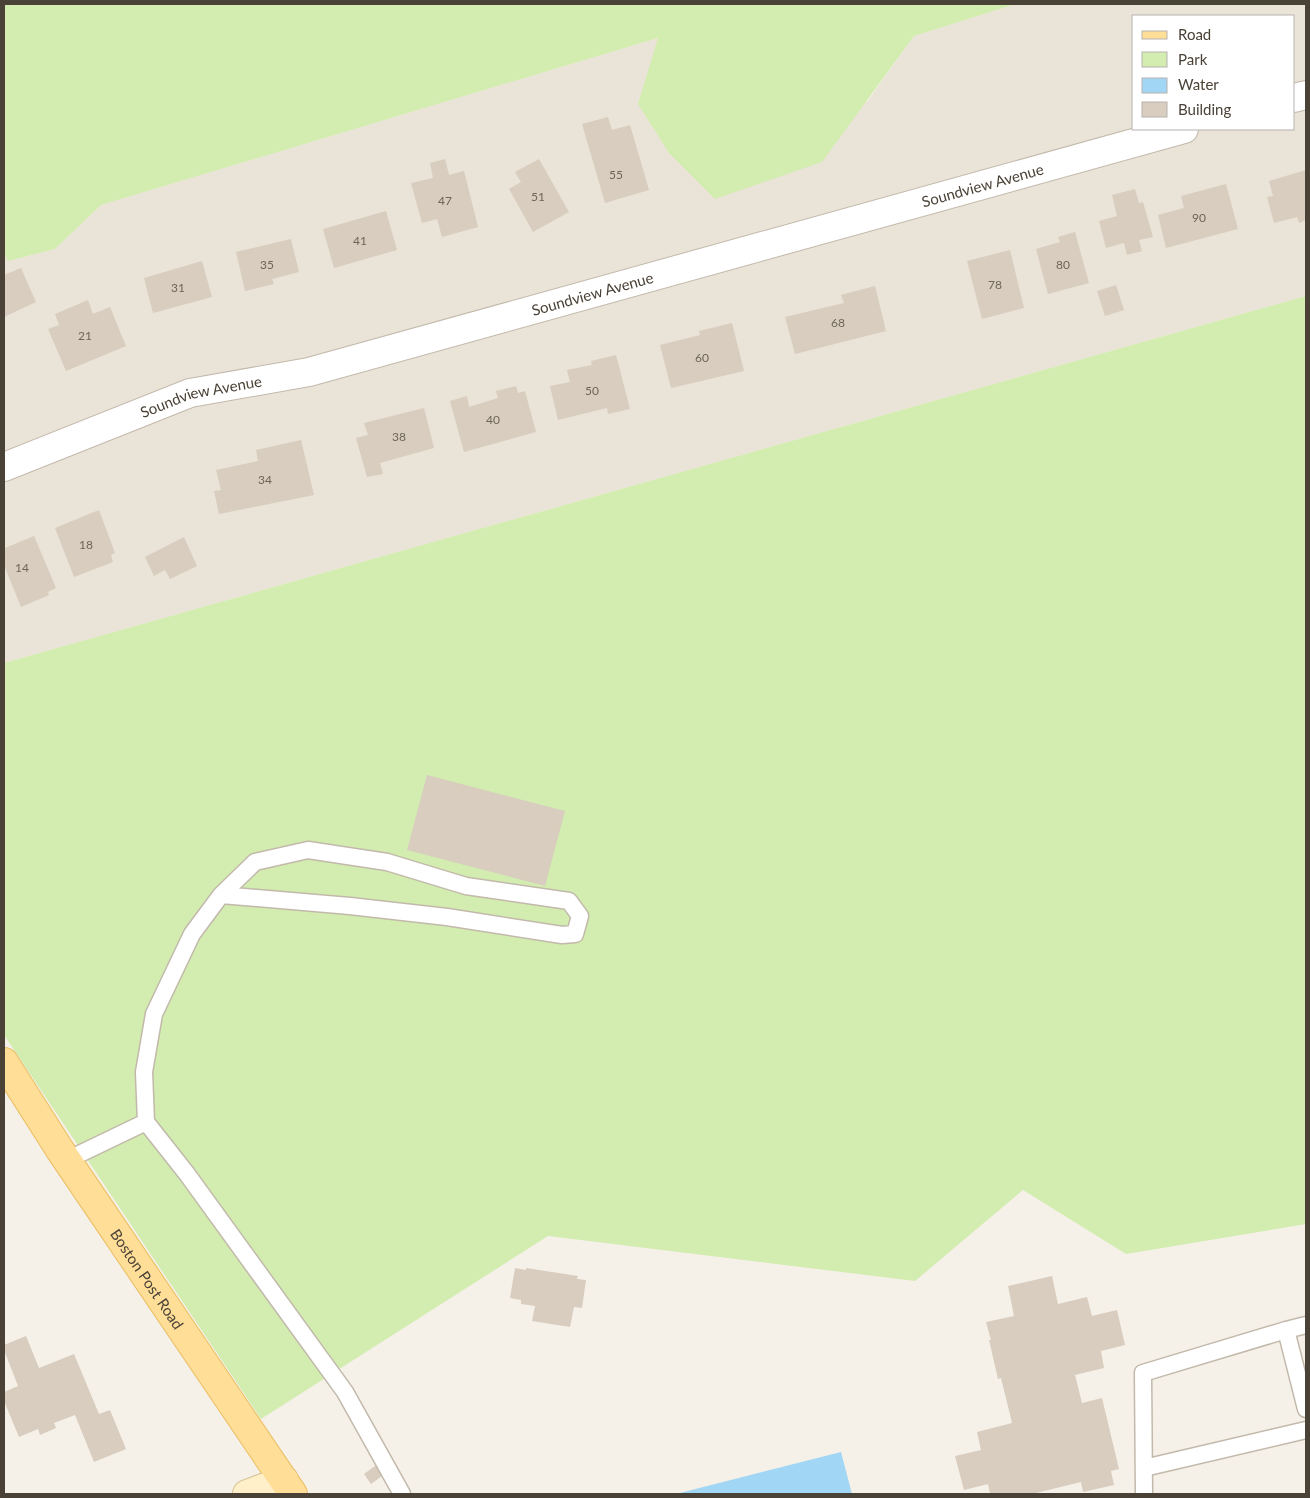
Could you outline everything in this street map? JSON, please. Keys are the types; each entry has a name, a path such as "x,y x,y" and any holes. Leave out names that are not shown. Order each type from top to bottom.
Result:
{"main road":[{"name":"Boston Post Road","path":"4,1062 67,1160 288,1487"}],"street":[{"name":"Soundview Avenue","path":"4,467 190,393 309,372 1180,130"},
{"path":"247,1494 288,1487"}],"lane":[{"path":"221,896 350,906 447,917 562,935 575,934 580,916 569,901 466,886 387,862 308,850 255,862 221,896 192,934 154,1014 144,1072 146,1122 187,1174 345,1392 402,1494"},
{"path":"67,1160 146,1122"},
{"path":"1144,1494 1143,1373 1306,1325"},
{"path":"1286,1330 1306,1409"},
{"path":"1144,1468 1306,1430"}],"shaded area":[{"path":"1016,4 1306,4 1306,296 4,663 4,255 8,261 55,249 101,205 658,38 867,102 914,36"}],"green space":[{"path":"4,4 1016,4 914,36 822,162 715,199 669,153 638,104 658,38 101,205 55,249 8,261 4,254"},
{"path":"1306,296 1306,1224 1126,1254 1023,1190 915,1281 548,1236 261,1419 4,1035 4,663"}],"water":[{"path":"841,1452 852,1494 676,1494"}],"building":[{"path":"608,117 612,130 630,125 649,190 605,203 582,124"},
{"path":"445,159 449,175 464,171 478,227 442,237 437,219 422,223 411,183 433,178 430,163"},
{"path":"539,159 569,212 533,232 509,189 521,182 515,172"},
{"path":"1306,170 1306,220 1299,223 1297,217 1274,223 1267,197 1273,196 1269,181"},
{"path":"1226,184 1238,229 1166,248 1158,215 1184,208 1181,196"},
{"path":"1135,189 1139,203 1143,202 1153,237 1139,240 1142,251 1127,255 1124,243 1106,248 1099,221 1117,216 1112,195"},
{"path":"386,211 397,250 334,268 323,229"},
{"path":"1075,232 1089,283 1048,294 1036,249 1060,242 1058,237"},
{"path":"291,239 299,272 272,279 274,284 245,291 236,252"},
{"path":"1010,250 1024,308 982,319 967,261"},
{"path":"202,261 212,297 153,313 144,278"},
{"path":"21,268 36,302 4,317 4,275"},
{"path":"1116,285 1124,310 1105,316 1097,291"},
{"path":"875,286 886,331 795,354 785,317 844,303 841,295"},
{"path":"88,300 93,314 110,307 126,346 66,371 48,329 59,325 55,314"},
{"path":"732,323 744,371 671,388 660,345 700,335 699,331"},
{"path":"616,355 630,409 608,414 607,408 558,420 550,386 570,382 567,370 592,365 591,361"},
{"path":"516,386 518,393 525,391 536,432 464,452 450,401 467,396 469,407 498,398 496,391"},
{"path":"424,408 434,448 380,463 383,474 367,477 356,438 368,435 364,423"},
{"path":"301,440 314,495 219,514 214,491 221,490 216,470 258,461 256,450"},
{"path":"99,510 115,553 111,555 113,562 74,577 55,528"},
{"path":"34,536 56,588 48,592 49,595 21,607 4,565 4,545 5,548"},
{"path":"184,537 197,566 170,579 165,570 154,576 145,557"},
{"path":"427,775 565,811 545,886 407,850"},
{"path":"515,1268 578,1276 577,1279 586,1280 582,1308 574,1307 570,1327 532,1321 535,1306 521,1304 521,1300 510,1298"},
{"path":"1052,1276 1058,1304 1087,1297 1092,1316 1117,1310 1125,1345 1101,1351 1104,1368 1075,1375 1082,1403 1102,1398 1119,1469 1111,1471 1114,1485 1083,1492 1081,1482 1032,1494 990,1494 988,1484 964,1490 955,1456 981,1450 977,1432 1012,1423 1001,1378 998,1379 986,1322 1014,1316 1008,1286"},
{"path":"26,1336 39,1368 74,1354 99,1414 110,1410 126,1449 94,1462 75,1415 54,1423 56,1428 40,1435 38,1429 19,1437 4,1401 4,1392 18,1386 4,1350 4,1345"},
{"path":"379,1463 386,1473 371,1484 364,1474"}]}
